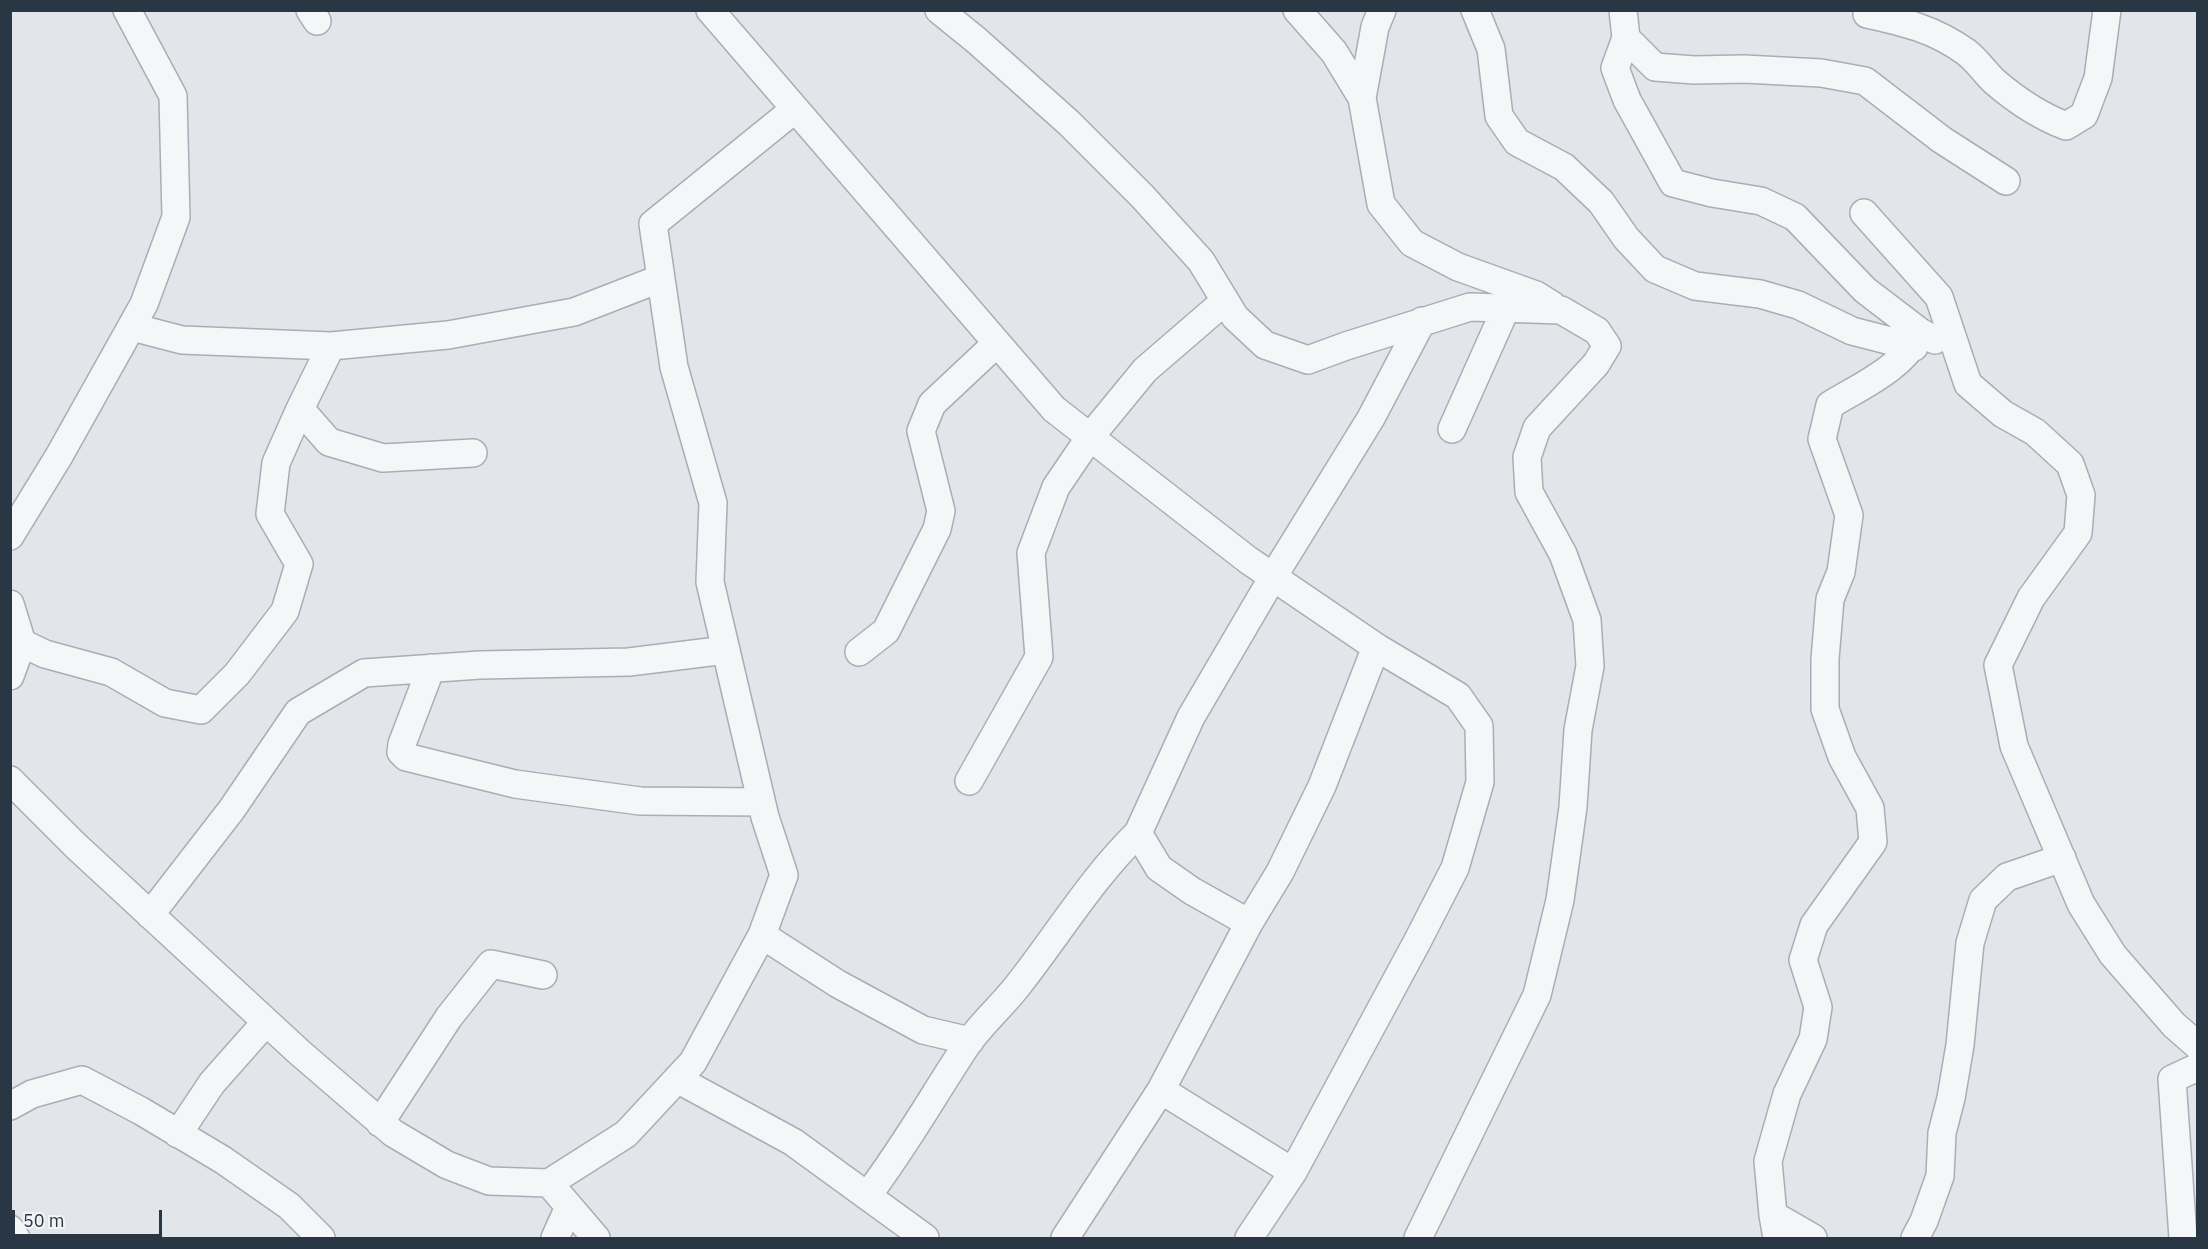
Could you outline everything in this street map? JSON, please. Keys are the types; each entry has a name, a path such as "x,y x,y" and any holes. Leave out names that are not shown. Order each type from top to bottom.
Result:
{"street":[{"path":"10,536 59,456 144,304 176,217 173,96 127,10"},
{"path":"711,10 1054,409 1248,560 1376,647 1458,696 1479,726 1480,782 1455,868 1293,1172 1249,1239"},
{"path":"939,10 1069,123 1143,196 1201,261 1235,317 1265,345 1308,360 1470,306 1561,310"},
{"path":"1297,10 1334,52 1362,98"},
{"path":"1382,10 1375,27 1362,98 1381,204 1412,243 1458,267 1536,296 1597,331 1607,346 1596,364 1537,428 1527,457 1529,492 1563,554 1587,620 1590,666 1578,730 1573,807 1560,900 1537,995 1418,1239"},
{"path":"1475,10 1491,49 1499,116 1517,142 1564,167 1601,202 1626,238 1655,268 1695,286 1760,294 1798,305 1852,331 1917,340 1957,352"},
{"path":"1623,10 1626,38 1615,68 1627,100 1673,183 1712,193 1761,201 1795,217 1917,340"},
{"path":"1867,14 1908,22 1937,34 1968,53 1996,83 2043,117 2066,126 2084,115 2098,78 2107,10"},
{"path":"1626,38 1655,67 1821,73 1865,81 1942,140 2006,181"},
{"path":"10,780 150,915 380,1123 447,1165 489,1181 549,1183 626,1134 693,1062 762,935 784,875 761,802 710,582 713,503 674,367 659,279 653,224 795,109"},
{"path":"1864,213 1940,297 1968,384 2003,414 2036,432 2070,464 2081,495 2078,533 2031,598 1998,664 2014,746 2081,904 2113,956 2174,1024 2198,1046"},
{"path":"132,327 182,340 330,346 448,335 574,312 659,279"},
{"path":"969,781 1039,657 1030,553 1056,486 1090,437 1145,370 1225,301"},
{"path":"1452,429 1506,308"},
{"path":"867,1196 884,1174 970,1041 1018,985 1114,857 1138,833 1191,717 1273,577 1371,418 1422,321"},
{"path":"1813,1239 1775,1227 1768,1161 1787,1094 1813,1039 1818,1006 1803,960 1814,925 1873,842 1870,808 1842,757 1825,709 1825,659 1830,599 1841,572 1849,515 1822,439 1830,405 1882,374 1917,340"},
{"path":"859,652 886,631 937,529 941,511 921,431 932,404 997,343"},
{"path":"22,643 45,654 111,672 165,703 201,710 237,674 285,611 299,564 270,514 276,463 330,346"},
{"path":"300,409 328,442 383,458 473,453"},
{"path":"10,604 22,643 10,676"},
{"path":"1065,1239 1161,1090 1249,923 1280,872 1322,786 1376,647"},
{"path":"150,915 232,809 298,712 364,673 480,665 629,662 726,650"},
{"path":"431,668 402,744 401,752 406,758 515,784 640,801 761,802"},
{"path":"1138,833 1159,868 1192,891 1249,923"},
{"path":"1915,1239 1940,1176 1942,1133 1951,1098 1960,1044 1971,943 1983,900 2007,877 2062,858"},
{"path":"762,935 838,984 923,1030 970,1041"},
{"path":"380,1123 449,1017 491,964 543,975"},
{"path":"178,1134 212,1083 266,1022"},
{"path":"2183,1239 2172,1079 2198,1067"},
{"path":"677,1079 793,1142 925,1239"},
{"path":"11,1104 32,1094 82,1080 141,1111 223,1160 289,1206 321,1239"},
{"path":"1161,1090 1293,1172"},
{"path":"549,1183 596,1239"},
{"path":"555,1239 569,1207"},
{"path":"10,1229 16,1239"}]}
